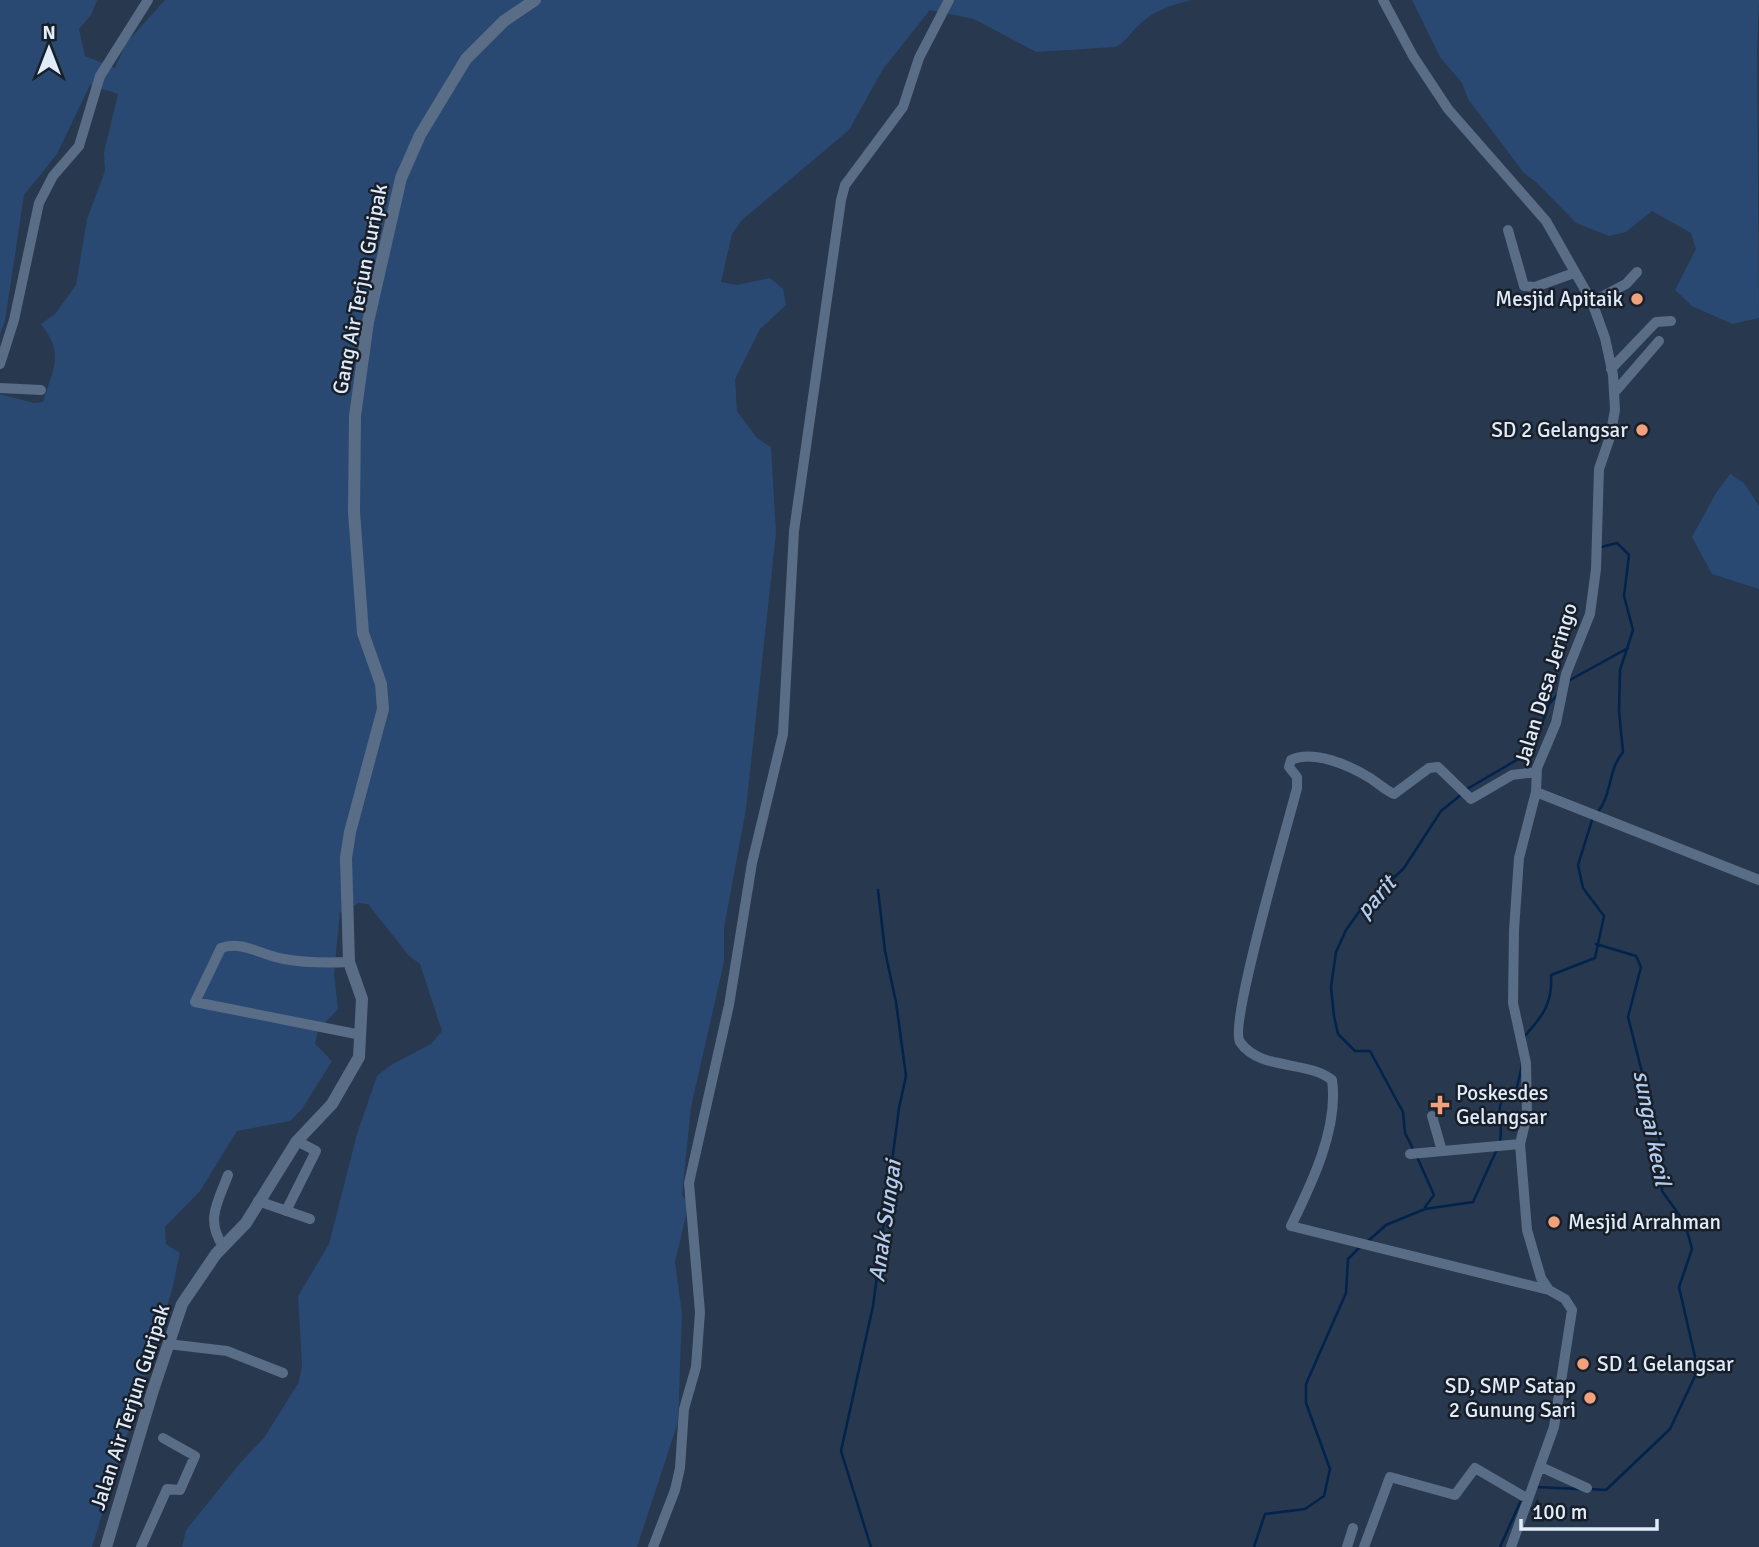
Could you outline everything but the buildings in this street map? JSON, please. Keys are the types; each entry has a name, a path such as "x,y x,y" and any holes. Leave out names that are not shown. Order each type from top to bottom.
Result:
{"street":[{"path":"0,363 14,320 39,203 53,176 79,146 100,76 130,23 148,0"},
{"name":"Gang Air Terjun Guripak","path":"349,962 348,841 383,709 381,684 363,633 354,512 355,416 371,310 401,178 420,135 466,59 505,21 535,0"},
{"path":"653,1547 678,1479 684,1409 696,1367 700,1312 689,1183 729,1005 752,863 783,734 793,542 808,411 841,200 845,185 903,107 919,58 949,0"},
{"name":"Jalan Desa Jeringo","path":"1383,0 1431,85 1472,139 1546,221 1592,303 1613,380 1612,427 1599,469 1592,604 1584,634 1566,674 1556,723 1536,772 1536,792 1521,846 1515,907 1513,1003 1526,1063 1527,1115 1520,1144 1530,1247 1537,1269 1549,1290 1565,1299 1572,1310 1560,1403 1541,1467 1525,1496 1511,1547"},
{"path":"1508,230 1524,286 1535,287 1574,273"},
{"path":"1592,303 1626,284 1637,272"},
{"path":"1613,380 1656,322 1671,321"},
{"path":"1613,380 1660,341"},
{"path":"0,388 41,390"},
{"path":"1536,772 1512,775 1477,798 1463,794 1438,767 1429,768 1394,794 1361,773 1340,764 1308,758 1291,760 1289,767 1297,777 1298,785 1243,994 1237,1033 1239,1041 1252,1054 1330,1078 1333,1083 1327,1132 1306,1196 1291,1226 1549,1290"},
{"path":"1536,792 1591,811 1759,880"},
{"path":"349,962 283,959 247,947 228,946 221,948 195,1002 361,1035"},
{"name":"Jalan Air Terjun Guripak","path":"106,1547 168,1344 191,1288 223,1246 239,1232 297,1141 326,1112 353,1072 359,1057 361,992 349,962"},
{"path":"1432,1116 1442,1151"},
{"path":"286,1211 316,1151 297,1141"},
{"path":"1410,1154 1520,1144"},
{"path":"223,1246 214,1233 213,1217 228,1175"},
{"path":"258,1201 310,1219"},
{"path":"168,1344 219,1349 283,1373"},
{"path":"141,1547 167,1489 180,1490 195,1456 163,1438"},
{"path":"1541,1467 1587,1488"},
{"path":"1364,1547 1390,1477 1455,1495 1475,1468 1525,1496"},
{"path":"1347,1547 1353,1528"}],"shaded area":[{"path":"0,0 97,0 91,15 79,29 85,56 115,68 126,43 165,0 1191,0 1151,15 1115,47 1036,52 974,19 930,10 883,69 849,130 742,220 732,234 721,282 737,285 770,278 783,289 786,305 760,329 735,379 737,411 757,438 771,447 776,533 746,809 724,928 724,962 691,1107 682,1195 689,1203 675,1262 682,1314 678,1422 637,1547 182,1547 186,1530 264,1438 299,1382 302,1365 298,1296 329,1244 357,1134 377,1076 391,1065 431,1044 442,1031 420,964 409,956 368,904 359,903 340,913 334,974 338,1009 318,1030 315,1044 332,1061 302,1109 290,1121 237,1131 200,1191 165,1227 166,1244 180,1253 172,1290 92,1547 0,1547 0,394 34,403 43,402 55,362 55,353 53,344 41,324 55,314 76,285 87,219 105,171 104,152 118,94 90,85 57,154 24,195 5,321 0,334"},
{"path":"1412,0 1759,0 1759,318 1732,324 1692,306 1675,290 1696,249 1691,233 1652,211 1626,232 1609,236 1576,223 1524,173 1468,99 1462,83 1440,57"},
{"path":"1730,474 1744,483 1759,506 1759,589 1712,574 1692,537 1716,493"}],"waterway":[{"path":"1598,812 1623,752 1619,711 1620,670 1633,630 1624,596 1629,555 1617,543 1601,547"},
{"name":"parit","path":"1570,680 1628,648"},
{"name":"parit","path":"1467,789 1532,751 1549,704 1559,693"},
{"name":"parit","path":"1414,1151 1405,1133 1403,1112 1370,1051 1355,1051 1338,1034 1331,987 1336,952 1346,930 1361,909 1404,868 1441,811 1462,794"},
{"name":"sungai kecil","path":"1523,1038 1545,1009 1550,994 1551,975 1595,958 1604,916 1583,888 1578,865 1593,817"},
{"name":"Anak Sungai","path":"871,1547 841,1451 873,1306 899,1108 906,1076 896,1002 885,951 878,890"},
{"name":"sungai kecil","path":"1589,1489 1606,1490 1670,1429 1695,1376 1695,1357 1679,1287 1692,1249 1685,1223 1662,1191 1660,1143 1628,1017 1641,967 1636,956 1596,944"},
{"path":"1500,1142 1500,1105 1508,1093 1517,1087 1522,1065"},
{"path":"1367,1242 1386,1225 1425,1209 1473,1202 1497,1149"},
{"name":"parit","path":"1417,1157 1434,1195 1425,1207"},
{"path":"1254,1547 1265,1514 1305,1509 1324,1496 1330,1469 1306,1403 1306,1384 1346,1293 1348,1259 1361,1246"},
{"name":"sungai kecil","path":"1537,1487 1579,1489"},
{"name":"sungai kecil","path":"1500,1547 1522,1498"}],"place":[{"name":"Mesjid Apitaik","path":"1637,299"},
{"name":"SD 2 Gelangsar","path":"1642,430"},
{"name":"Poskesdes Gelangsar","path":"1440,1105"},
{"name":"Mesjid Arrahman","path":"1554,1222"},
{"name":"SD 1 Gelangsar","path":"1583,1364"},
{"name":"SD, SMP Satap 2 Gunung Sari","path":"1590,1398"}]}
